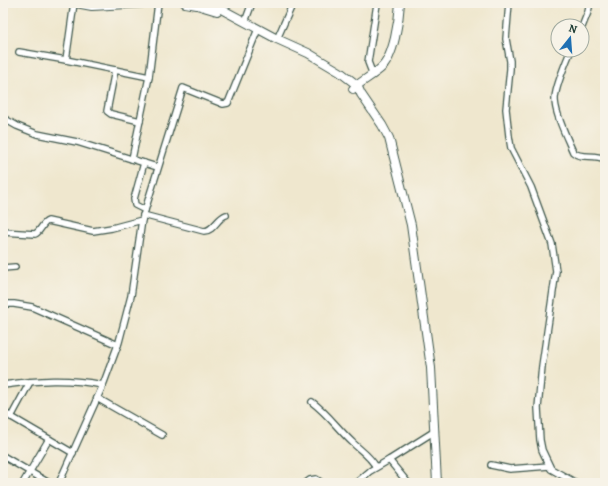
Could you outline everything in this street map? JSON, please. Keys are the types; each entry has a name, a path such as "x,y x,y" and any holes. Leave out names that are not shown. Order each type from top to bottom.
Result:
{"street":[{"path":"66,60 75,3 92,6 145,3"},
{"path":"132,159 149,77 158,3"},
{"path":"185,3 213,9 326,68 355,87"},
{"path":"210,3 245,22 257,31 308,53 340,72 361,94 389,138 408,210 431,368 437,483"},
{"path":"245,22 252,3"},
{"path":"276,39 293,3"},
{"path":"355,87 383,67 390,55 400,3"},
{"path":"509,3 506,39 510,69 506,109 511,148 531,187 550,238 555,257 556,271 542,366 538,425 542,450 549,466 556,472 576,483"},
{"path":"586,18 590,3"},
{"path":"373,75 368,62 377,4"},
{"path":"59,483 103,385 118,345 131,296 143,215 183,88 223,104 228,102 257,31"},
{"path":"19,52 149,77"},
{"path":"568,58 556,94 555,104 557,111 572,152 580,156 596,156 605,159"},
{"path":"115,70 107,111 111,114 140,121"},
{"path":"3,118 17,126 37,134 77,142 157,167"},
{"path":"144,163 134,199 135,205 143,215 204,231 211,229 218,219 226,215"},
{"path":"3,232 35,234 43,224 48,221 93,231 112,228 143,215"},
{"path":"3,268 15,267"},
{"path":"3,304 32,307 118,345"},
{"path":"3,385 66,380 84,381 103,385"},
{"path":"11,417 30,382"},
{"path":"97,398 162,435"},
{"path":"312,402 323,410 352,443 373,460 376,467"},
{"path":"3,412 72,453"},
{"path":"356,483 376,467 390,460 435,431"},
{"path":"23,483 49,439"},
{"path":"3,456 49,483"},
{"path":"390,460 408,483"},
{"path":"491,464 510,469 549,466"},
{"path":"306,483 310,480 316,479 322,483"},
{"path":"564,483 570,479"}]}
